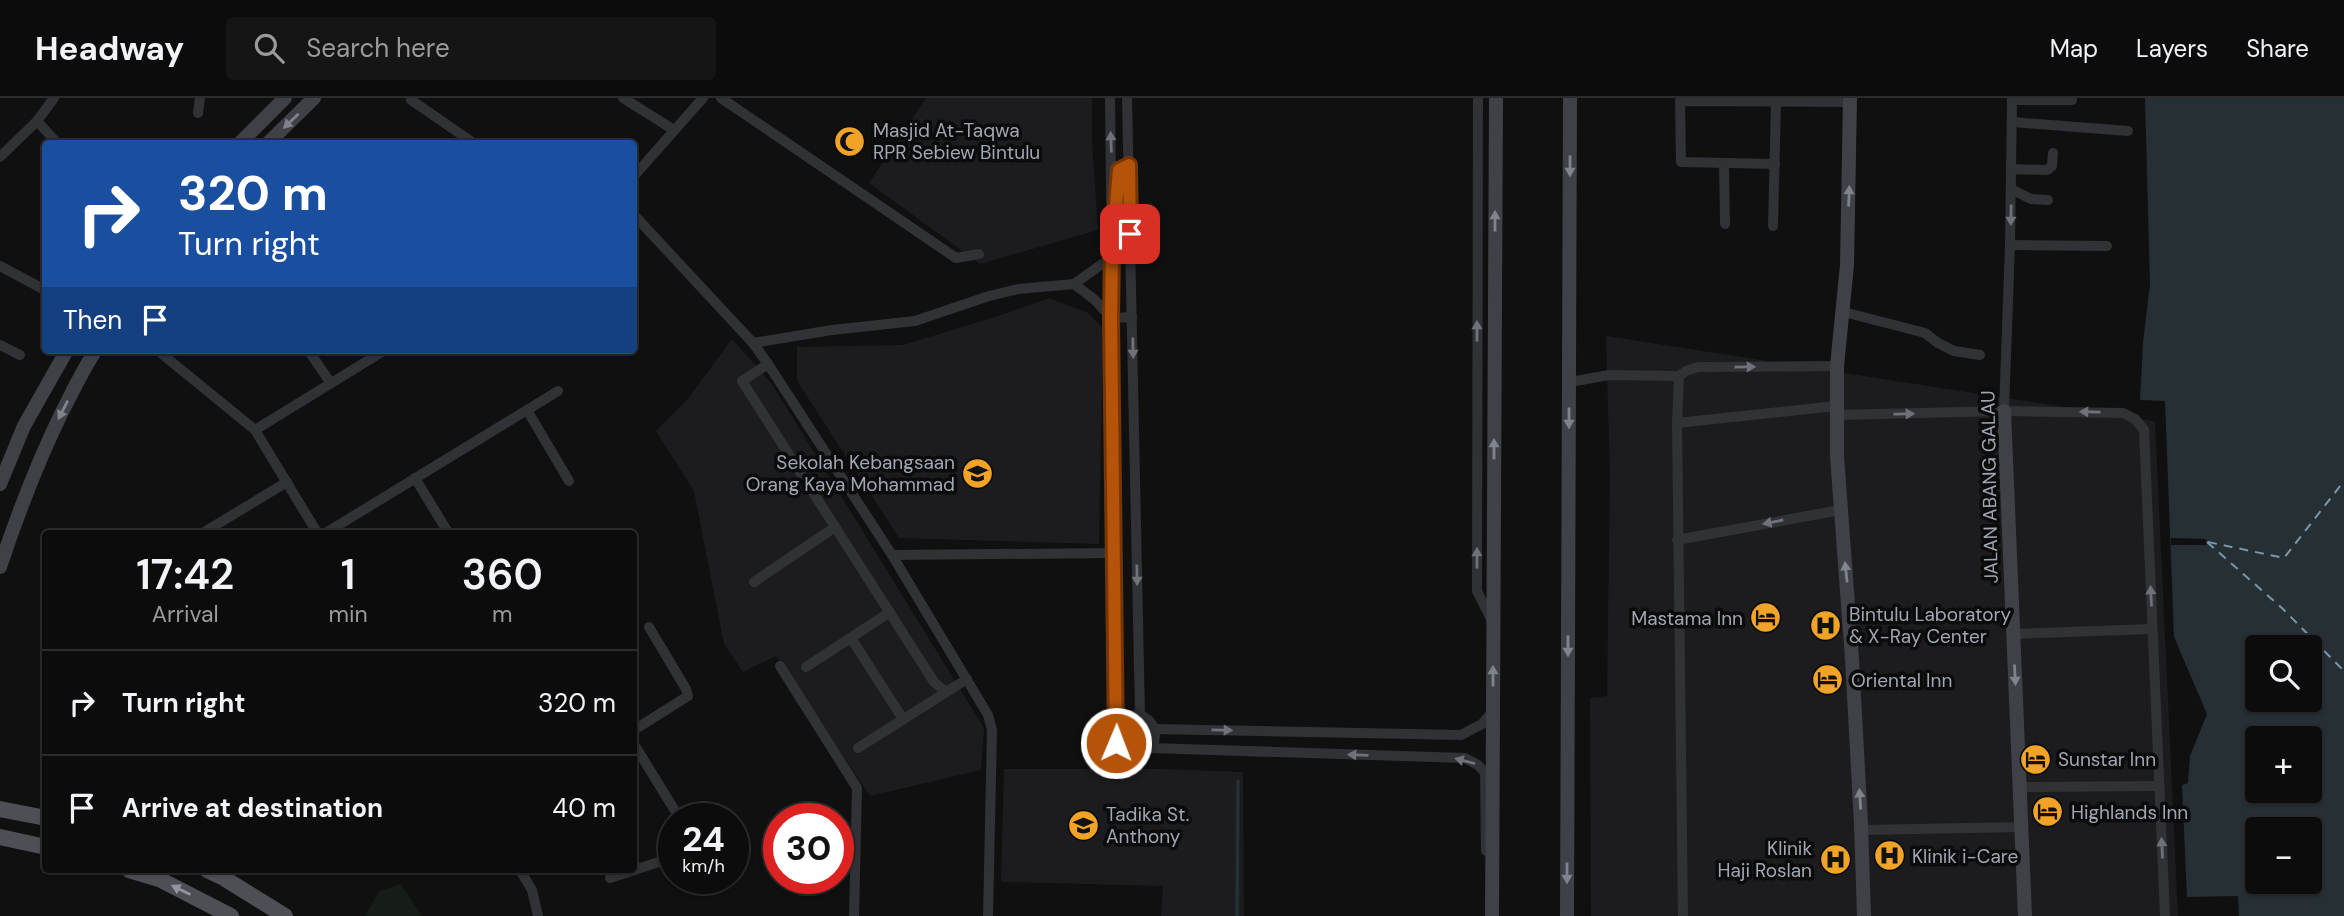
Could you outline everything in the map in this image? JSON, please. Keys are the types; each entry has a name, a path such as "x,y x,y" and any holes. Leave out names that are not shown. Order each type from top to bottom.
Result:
{"main road":[{"path":"0,794 17,811"},
{"path":"0,809 42,817"},
{"path":"5,840 42,846"},
{"path":"139,873 159,879 232,916"},
{"path":"213,873 285,916"}],"street":[{"path":"198,113 201,98"},
{"path":"271,140 314,98"},
{"path":"623,98 674,130"},
{"path":"637,173 703,98"},
{"path":"721,98 956,258 979,254"},
{"path":"1110,98 1116,743 1125,753 1138,755 1150,748 1465,758 1478,765 1485,773 1485,850 1492,864"},
{"path":"1127,98 1140,715"},
{"path":"1478,98 1477,591 1493,623"},
{"path":"1492,916 1496,98"},
{"path":"1567,916 1570,98"},
{"path":"2012,99 2072,100"},
{"name":"JALAN ABANG GALAU","path":"2012,99 2004,411 2025,916"},
{"path":"0,157 37,121 48,100"},
{"path":"411,100 469,140"},
{"path":"1775,164 1681,162 1680,101 1850,100 1850,181 1836,411 1840,510 1848,592 1862,830 1864,916"},
{"path":"243,140 279,101"},
{"path":"1773,226 1776,101"},
{"path":"37,121 54,140"},
{"path":"2012,121 2128,131"},
{"path":"2011,169 2047,170 2052,166 2053,153"},
{"path":"1724,164 1725,224"},
{"path":"753,343 832,330 915,321 999,293 1074,285 1112,255 1119,170 1129,165"},
{"path":"2011,189 2031,199 2048,200"},
{"path":"637,218 753,343 768,364 892,555 992,723 988,916"},
{"path":"2010,245 2107,246"},
{"path":"0,266 42,288"},
{"path":"1074,285 1095,300 1111,318"},
{"path":"1844,312 1925,333 1954,351 1980,355"},
{"path":"1111,318 1132,317"},
{"path":"0,345 20,355"},
{"path":"0,484 24,426 65,354"},
{"path":"0,567 22,500 49,439 93,354"},
{"path":"162,354 255,430 316,530"},
{"path":"311,354 330,382"},
{"path":"255,430 378,354"},
{"path":"768,364 742,381 934,682 946,692"},
{"path":"1570,382 1609,375 1679,376 1698,367 1838,366"},
{"path":"1679,376 1676,423 1683,916"},
{"path":"330,530 558,391"},
{"path":"527,410 569,481"},
{"path":"1676,423 1836,411 2004,411 2123,413 2140,424 2144,430 2165,916"},
{"path":"415,478 447,530"},
{"path":"208,530 286,482"},
{"path":"1677,540 1840,510"},
{"path":"754,582 835,527"},
{"path":"892,555 1115,553"},
{"path":"806,667 890,612"},
{"path":"637,728 688,696 649,627"},
{"path":"2013,634 2152,629"},
{"path":"851,638 903,719"},
{"path":"780,666 857,788 854,916"},
{"path":"858,748 967,679"},
{"path":"1154,729 1461,735 1482,724 1492,712"},
{"path":"1117,724 1127,716 1140,715 1151,722 1155,736 1150,748"},
{"path":"637,749 670,803"},
{"path":"2020,787 2159,786"},
{"path":"1862,830 2021,827"},
{"path":"637,869 658,862"},
{"path":"522,873 532,890 538,916"},
{"path":"610,878 625,873"}],"shaded area":[{"path":"926,98 1092,98 1098,230 980,264 869,183"},
{"path":"2145,98 2344,98 2344,916 2239,916 2238,896 2187,897 2182,785 2188,783 2190,756 2207,714 2174,637 2165,401 2140,400 2150,284"},
{"name":"Sekolah Kebangsaan Orang Kaya Mohammad","path":"1049,298 1088,313 1103,329 1099,544 899,538 797,381 797,347 903,345"},
{"path":"1606,336 2155,421 2178,916 1591,916 1590,698 1607,696 1610,474"},
{"path":"732,339 772,384 984,728 981,770 870,796 776,656 743,672 724,644 694,491 656,431 687,400"},
{"name":"Tadika St. Anthony","path":"1004,769 1243,772 1244,916 1161,916 1163,886 1001,882"},
{"path":"401,884 422,916 365,916 379,891"}],"pier":[{"path":"2171,538 2206,539 2207,545 2171,545"}],"waterway":[{"path":"1237,916 1238,781"}],"ferry route":[{"path":"2208,542 2284,558 2344,481"},
{"path":"2207,542 2283,609 2344,671"}],"place":[{"name":"Masjid At-Taqwa RPR Sebiew Bintulu","path":"850,141"},
{"name":"Sekolah Kebangsaan Orang Kaya Mohammad","path":"978,473"},
{"name":"Mastama Inn","path":"1766,618"},
{"name":"Bintulu Laboratory & X-Ray Center","path":"1826,625"},
{"name":"Oriental Inn","path":"1828,680"},
{"name":"Sunstar Inn","path":"2035,759"},
{"name":"Highlands Inn","path":"2048,812"},
{"name":"Tadika St. Anthony","path":"1083,825"},
{"name":"Klinik i-Care","path":"1889,856"},
{"name":"Klinik Haji Roslan","path":"1835,859"}],"route":[{"path":"1116,743 1112,253 1119,170 1129,165 1130,234"}]}
